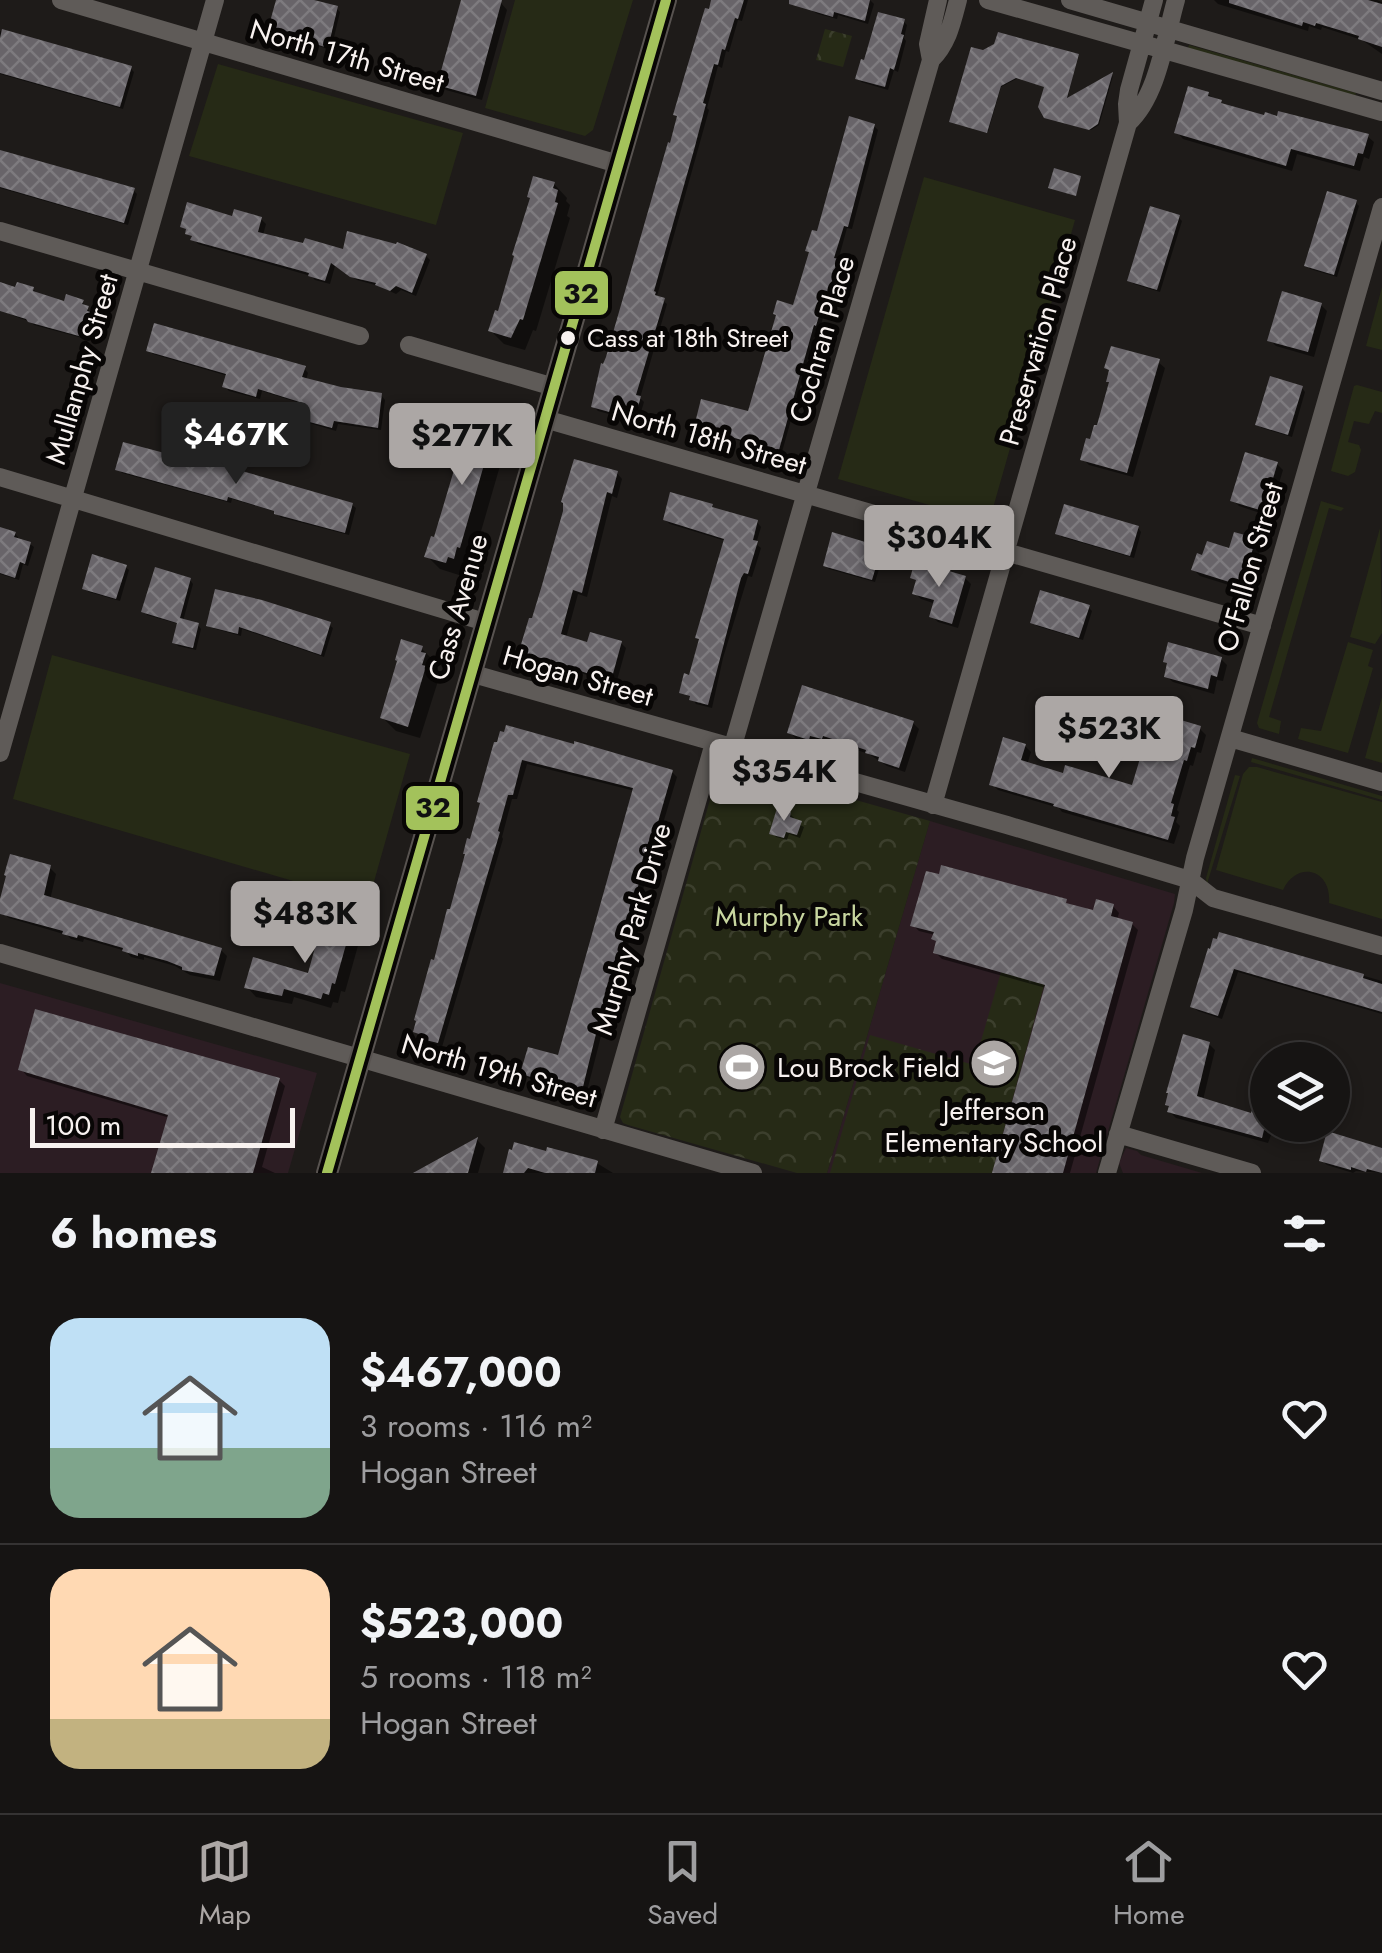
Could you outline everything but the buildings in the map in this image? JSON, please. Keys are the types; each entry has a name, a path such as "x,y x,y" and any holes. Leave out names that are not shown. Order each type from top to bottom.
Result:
{"main road":[{"name":"Cass Avenue","path":"327,1173 666,0"}],"street":[{"name":"North 17th Street","path":"61,0 618,164"},
{"name":"Mullanphy Street","path":"0,752 5,717 73,498 216,0"},
{"name":"Cochran Place","path":"931,60 928,44 938,0"},
{"name":"Cochran Place","path":"723,746 806,494 931,60 942,48 958,0"},
{"path":"988,0 1382,112"},
{"path":"1070,0 1382,92"},
{"name":"Preservation Place","path":"934,805 1128,123 1129,90 1154,0"},
{"name":"Preservation Place","path":"1128,123 1149,96 1176,0"},
{"name":"O'Fallon Street","path":"1108,1173 1382,208"},
{"path":"0,231 360,336"},
{"path":"409,345 554,388"},
{"name":"North 18th Street","path":"545,419 1262,626"},
{"name":"Hogan Street","path":"0,478 484,622"},
{"name":"Hogan Street","path":"470,673 1190,880 1213,898 1382,946"},
{"path":"1230,738 1382,782"},
{"name":"Murphy Park Drive","path":"603,1130 723,746"},
{"name":"North 19th Street","path":"0,953 753,1173"},
{"path":"1118,1134 1252,1173"}],"shaded area":[{"name":"Jefferson Elementary School","path":"930,821 1175,894 1096,1173 827,1173"},
{"path":"0,983 317,1073 288,1173 0,1173"},
{"path":"1126,1148 1202,1173 1123,1173 1119,1163"}],"green space":[{"path":"515,0 633,0 593,130 585,136 485,108"},
{"path":"825,29 852,36 843,67 816,60"},
{"path":"1189,45 1356,93 1354,99 1187,51"},
{"path":"218,64 463,133 436,225 189,156"},
{"path":"924,177 1075,220 989,522 838,479"},
{"path":"1382,287 1382,350 1366,346"},
{"path":"1357,385 1382,392 1382,413 1375,411 1369,424 1354,421 1348,442 1359,445 1361,450 1355,472 1348,476 1331,471"},
{"path":"1321,501 1344,508 1329,508 1269,717 1281,721 1279,734 1259,728 1257,723"},
{"path":"1380,528 1382,633 1375,644 1350,637"},
{"path":"1348,642 1373,650 1368,666 1373,668 1348,753 1298,739 1301,728 1321,731"},
{"path":"52,655 410,754 368,903 13,799"},
{"path":"1382,697 1382,763 1365,758"},
{"path":"1252,758 1382,796 1382,800 1251,762"},
{"name":"Murphy Park","path":"728,764 930,821 827,1173 797,1173 628,1125 620,1117 719,768"},
{"path":"1249,767 1382,802 1382,919 1329,903 1325,882 1312,872 1297,875 1283,890 1216,870 1243,774"},
{"path":"1235,775 1240,776 1207,884 1206,878"},
{"path":"1001,972 1047,975 992,1173 830,1173 870,1035 974,1065"}],"transit line":[{"name":"32","path":"327,1173 666,0"}],"place":[{"name":"Cass at 18th Street","path":"568,338"},
{"name":"Jefferson Elementary School","path":"994,1063"},
{"name":"Lou Brock Field","path":"742,1067"}]}
